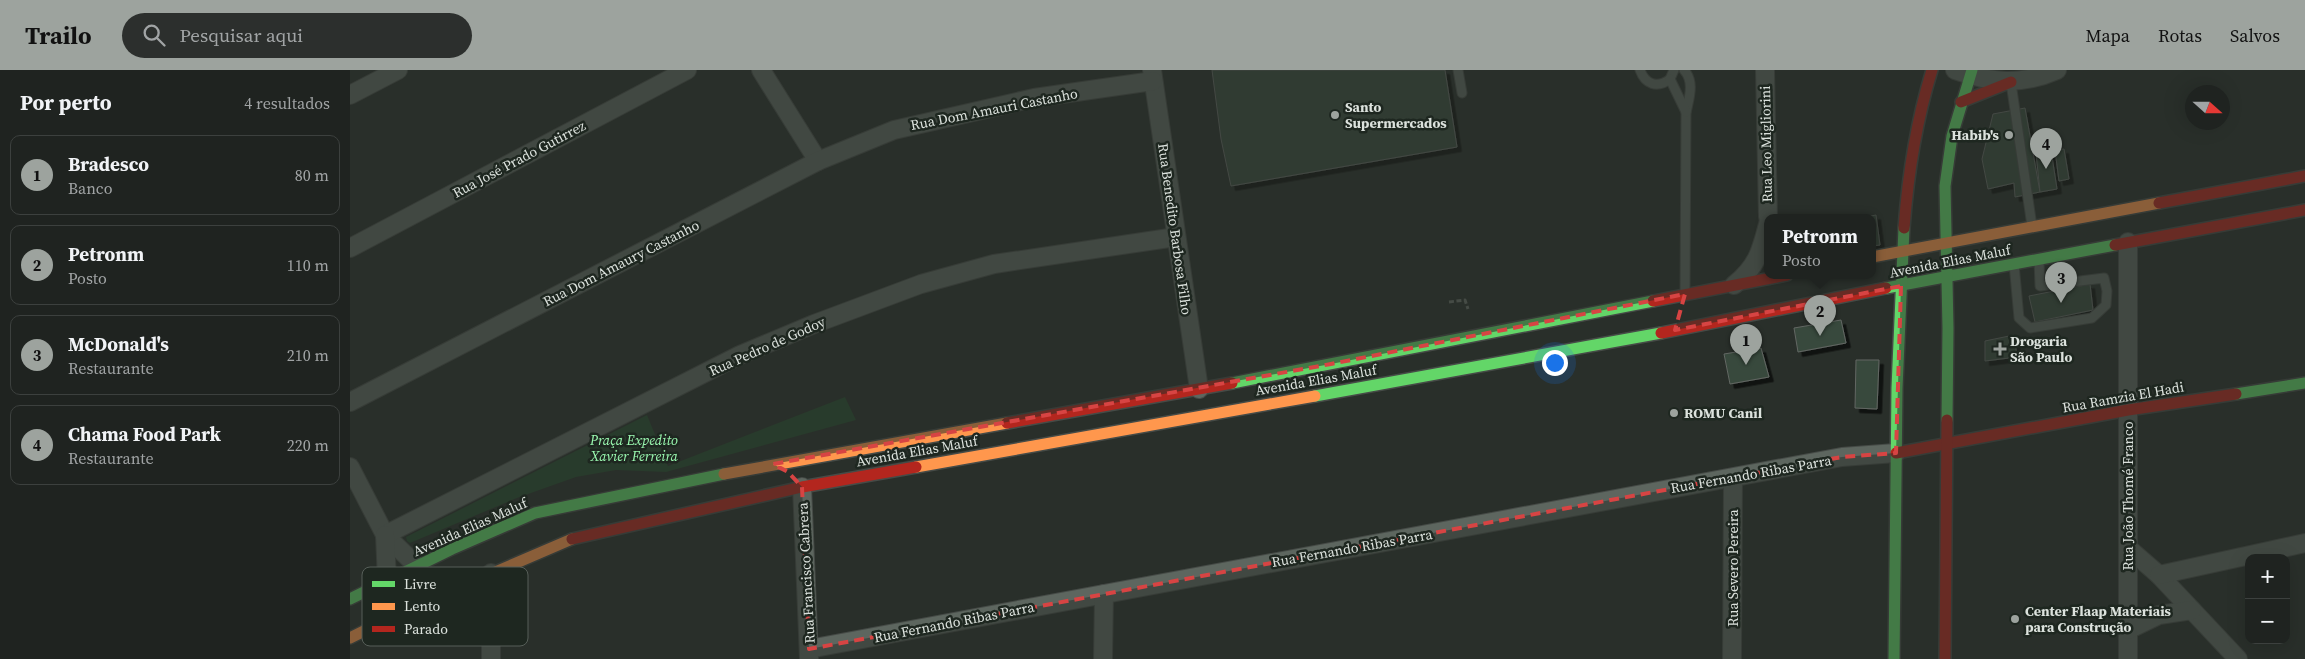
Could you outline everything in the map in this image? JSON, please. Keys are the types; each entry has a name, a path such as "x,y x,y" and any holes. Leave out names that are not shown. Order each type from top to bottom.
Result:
{"main road":[{"path":"1894,659 1896,453 1902,251 1910,155 1930,75 1921,70"},
{"path":"1945,659 1948,328 1944,186 1952,136 1961,102 1966,72"},
{"path":"1961,102 2011,82"},
{"name":"Avenida Elias Maluf","path":"1876,256 2305,176"},
{"name":"Avenida Elias Maluf","path":"505,567 576,537 802,486 1606,344 1946,276 2305,210"},
{"name":"Avenida Elias Maluf","path":"417,566 536,513 773,464 1199,389 1764,279"},
{"path":"1684,306 1685,294"},
{"path":"1606,344 1671,323 1679,318"},
{"name":"Rua Ramzia El Hadi","path":"1896,453 2128,410 2305,383"},
{"path":"773,464 788,472 802,486"},
{"name":"Avenida Elias Maluf","path":"350,599 362,593"},
{"name":"Avenida Elias Maluf","path":"350,638 362,632"}],"street":[{"path":"350,95 398,70"},
{"name":"Rua José Prado Gutirrez","path":"350,248 687,70"},
{"path":"761,70 818,161"},
{"name":"Rua Leo Migliorini","path":"1765,70 1768,214"},
{"path":"1966,72 2011,82 2038,79 2057,70"},
{"name":"Rua Dom Amauri Castanho","path":"894,130 1034,98 1152,75"},
{"name":"Rua Benedito Barbosa Filho","path":"1152,75 1199,389"},
{"name":"Rua Dom Amaury Castanho","path":"350,402 818,161 894,130"},
{"name":"Rua Pedro de Godoy","path":"385,535 740,355 894,294 921,284 994,264 1176,237"},
{"path":"1734,284 1753,267 1764,239"},
{"name":"Rua João Thomé Franco","path":"2128,242 2128,659"},
{"name":"Rua Fernando Ribas Parra","path":"809,654 1104,594 1842,458 1896,453"},
{"path":"350,467 385,535 417,566"},
{"name":"Rua Severo Pereira","path":"1732,659 1733,478"},
{"name":"Rua Francisco Cabrera","path":"802,486 809,654"},
{"path":"385,535 386,567"},
{"path":"2159,575 2305,543"},
{"path":"2128,548 2159,575 2238,659"},
{"path":"1103,659 1104,594"},
{"path":"2128,630 2159,615 2192,610"},
{"path":"491,646 491,659"}],"lane":[{"path":"1458,70 1462,93"},
{"path":"1640,70 1643,77 1650,84 1664,84 1670,79 1674,70"},
{"path":"1684,70 1690,78 1686,113 1685,294"},
{"path":"1670,79 1686,113"},
{"path":"2011,82 2032,227"},
{"path":"2014,264 2019,318 2030,328 2092,318 2106,305 2107,291 2104,278 2040,286 2038,259"}],"path":[{"path":"1450,302 1466,300 1468,309"}],"highlighted area":[{"path":"1901,286 1896,453 1842,457 809,649 802,487 788,472 773,464 1331,364 1685,294 1675,330"}],"green space":[{"name":"Praça Expedito Xavier Ferreira","path":"845,397 856,420 666,472 616,470 576,477 517,498 410,543 407,541 406,537 647,415 668,466"}],"building":[{"name":"Santo Supermercados","path":"1212,70 1445,70 1457,147 1231,186 1221,139"},
{"name":"Habib's","path":"2025,108 2040,192 2015,197 2014,183 1988,189 1982,159 1993,114"},
{"path":"2044,141 2051,150 2057,189 2040,192 2035,143"},
{"path":"2064,149 2069,179 2059,181 2055,150"},
{"path":"1876,215 1880,245 1876,246"},
{"path":"2090,284 2093,310 2035,322 2029,296"},
{"path":"1841,320 1846,343 1798,352 1794,328"},
{"name":"Drogaria São Paulo","path":"2014,335 2017,357 1985,361 1985,341"},
{"path":"1761,348 1769,377 1730,384 1724,354"},
{"path":"1856,360 1879,360 1877,409 1855,408"}],"traffic: fast":[{"path":"1947,420 1948,328 1945,186 1952,136 1972,70"},
{"path":"1894,659 1897,388 1904,228"},
{"path":"1886,288 2115,245"},
{"path":"1232,383 1653,301"},
{"path":"1315,396 1661,333"},
{"path":"2236,394 2305,383"},
{"path":"415,567 535,513 724,474"},
{"path":"350,599 362,593"}],"traffic: slow":[{"path":"1876,256 2159,203"},
{"path":"916,467 1315,396"},
{"path":"724,474 1007,423"},
{"path":"507,567 572,539"},
{"path":"350,638 362,632"}],"traffic: jam":[{"path":"1904,228 1914,148 1921,109 1932,70"},
{"path":"1961,102 2011,82"},
{"path":"2159,203 2305,176"},
{"path":"2115,245 2305,210"},
{"path":"1653,301 1766,279"},
{"path":"1661,333 1886,288"},
{"path":"1007,423 1232,383"},
{"path":"1896,453 2128,410 2236,394"},
{"path":"1945,659 1947,420"},
{"path":"572,539 802,487 916,467"}],"place":[{"name":"Santo Supermercados","path":"1335,115"},
{"name":"Habib's","path":"2009,135"},
{"name":"Chama Food Park","path":"2046,169"},
{"name":"McDonald's","path":"2061,303"},
{"name":"Petronm","path":"1820,336"},
{"name":"Drogaria São Paulo","path":"2000,349"},
{"name":"Bradesco","path":"1746,365"},
{"name":"ROMU Canil","path":"1674,413"},
{"name":"Center Flaap Materiais para Construção","path":"2015,619"}]}
